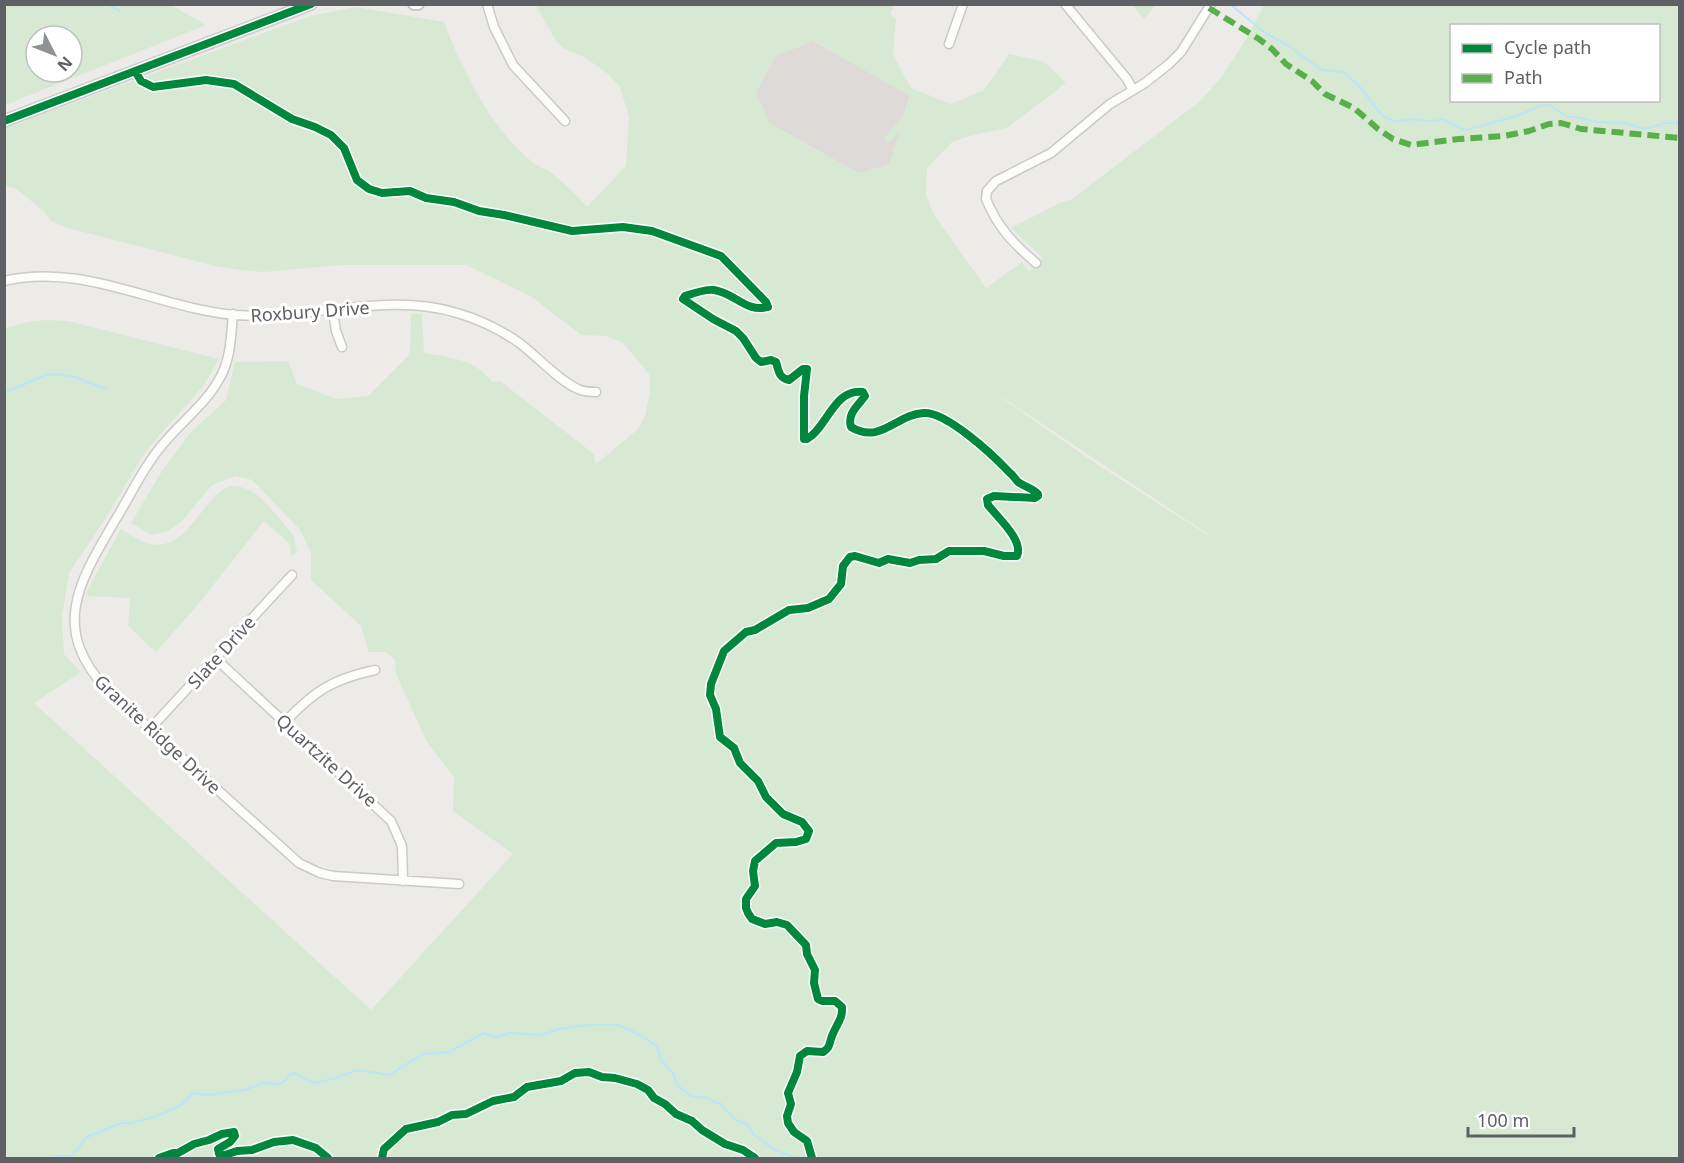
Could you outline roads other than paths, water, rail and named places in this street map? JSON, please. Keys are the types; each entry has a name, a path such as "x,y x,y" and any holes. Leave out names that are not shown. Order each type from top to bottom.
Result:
{"street":[{"path":"4,121 311,4"},
{"path":"487,4 494,27 513,65 565,121"},
{"path":"949,44 963,4"},
{"path":"1065,4 1133,90"},
{"path":"1036,263 1005,234 986,200 987,191 996,181 1051,153 1110,104 1145,83 1176,58 1211,4"},
{"name":"Roxbury Drive","path":"5,279 40,276 78,278 197,308 233,314 268,316 361,307 406,306 454,312 485,323 509,336 576,388 596,392"},
{"path":"333,311 336,331 342,347"},
{"name":"Granite Ridge Drive","path":"233,314 228,355 221,376 206,399 165,441 150,461 87,571 76,601 76,634 79,647 89,669 108,691 299,863 320,873 333,876 459,884"},
{"name":"Slate Drive","path":"150,729 291,575"},
{"name":"Quartzite Drive","path":"216,658 392,821 402,846 403,880"},
{"path":"285,722 322,687 341,678 375,670"}],"waterway":[{"path":"107,4 120,11"},
{"path":"1230,4 1265,33 1287,45 1322,70 1344,72 1361,88 1379,112 1395,121 1442,119 1465,130 1549,105 1568,117 1597,122 1624,123 1645,129 1665,123 1680,123"},
{"path":"4,393 46,375 57,374 75,377 106,389"},
{"path":"51,1158 71,1157 87,1137 121,1123 155,1117 181,1105 193,1093 208,1095 245,1090 263,1083 279,1084 295,1073 316,1083 357,1070 390,1075 422,1054 449,1052 484,1033 496,1037 510,1033 541,1035 559,1029 590,1025 618,1025 638,1034 655,1045 661,1060 673,1073 677,1084 683,1090 691,1096 708,1098 720,1103 734,1119 747,1124 754,1135 775,1150 796,1158"}]}
